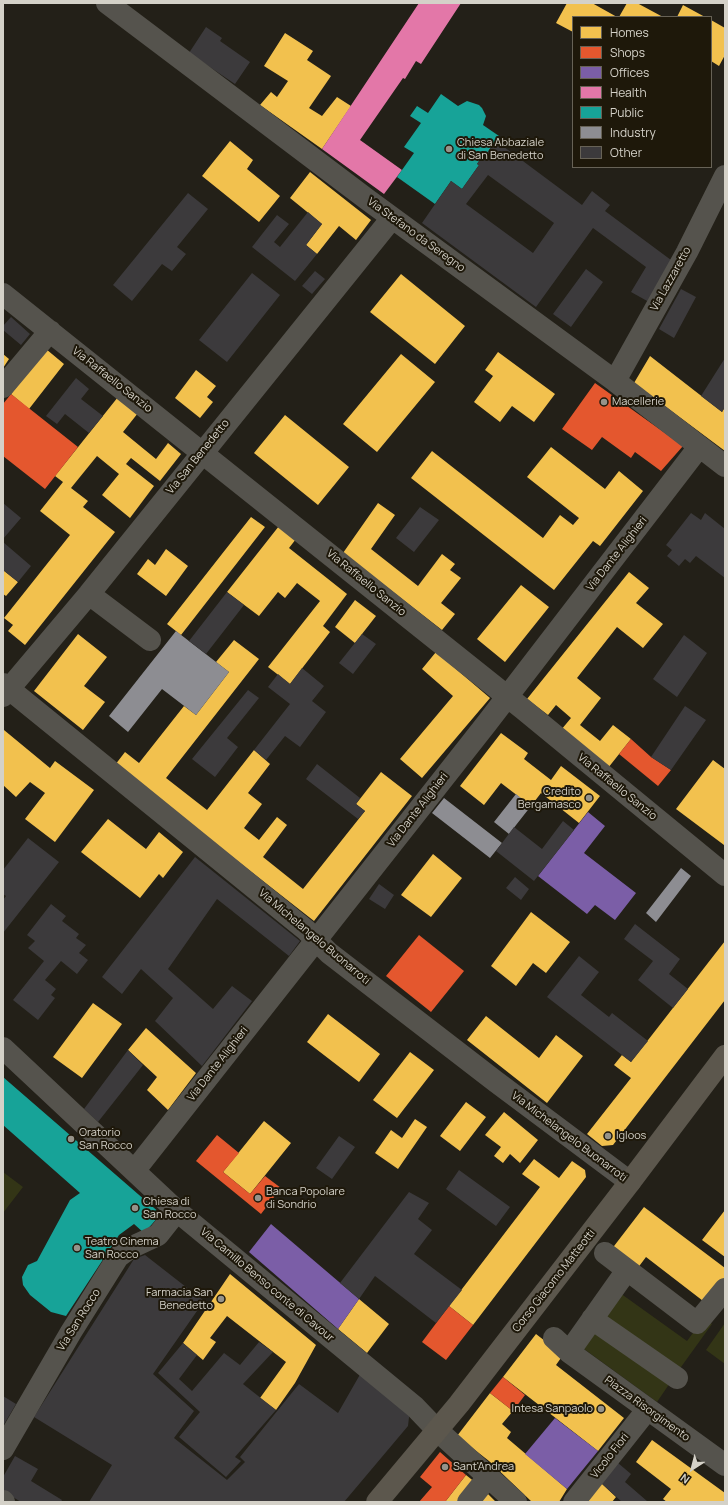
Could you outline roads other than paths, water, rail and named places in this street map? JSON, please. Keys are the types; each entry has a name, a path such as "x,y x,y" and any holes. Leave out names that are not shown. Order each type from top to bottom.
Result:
{"main road":[{"name":"Corso Giacomo Matteotti","path":"377,1502 438,1431 725,1056"}],"street":[{"name":"Via Stefano da Seregno","path":"108,3 392,218 615,381 725,466"},
{"name":"Via Lazzaretto","path":"615,381 687,252 725,176"},
{"name":"Via San Benedetto","path":"5,690 89,594 392,218"},
{"name":"Via Raffaello Sanzio","path":"3,294 507,696 725,875"},
{"path":"3,387 50,331"},
{"name":"Via Dante Alighieri","path":"135,1170 507,696 700,447"},
{"path":"89,594 150,640"},
{"name":"Via Michelangelo Buonarroti","path":"5,690 316,938 329,953 495,1082 630,1182"},
{"name":"Via Camillo Benso conte di Cavour","path":"3,1048 135,1170 177,1211 416,1408 438,1431 516,1502"},
{"name":"Via San Rocco","path":"3,1449 71,1332 118,1257 130,1248 158,1235 177,1211"},
{"path":"605,1253 697,1323 725,1289"},
{"name":"Piazza Risorgimento","path":"627,1270 592,1318 562,1345 647,1410 725,1465"},
{"path":"592,1318 677,1378"},
{"name":"Vicolo Fiori","path":"574,1502 647,1410"},
{"path":"468,1502 488,1477"}],"place":[{"name":"Chiesa Abbaziale di San Benedetto","path":"449,149"},
{"name":"Macellerie","path":"604,402"},
{"name":"Credito Bergamasco","path":"589,798"},
{"name":"Igloos","path":"608,1136"},
{"name":"Oratorio San Rocco","path":"71,1139"},
{"name":"Banca Popolare di Sondrio","path":"258,1198"},
{"name":"Chiesa di San Rocco","path":"135,1208"},
{"name":"Teatro Cinema San Rocco","path":"77,1248"},
{"name":"Farmacia San Benedetto","path":"221,1299"},
{"name":"Intesa Sanpaolo","path":"601,1409"},
{"name":"Sant'Andrea","path":"445,1467"}]}
